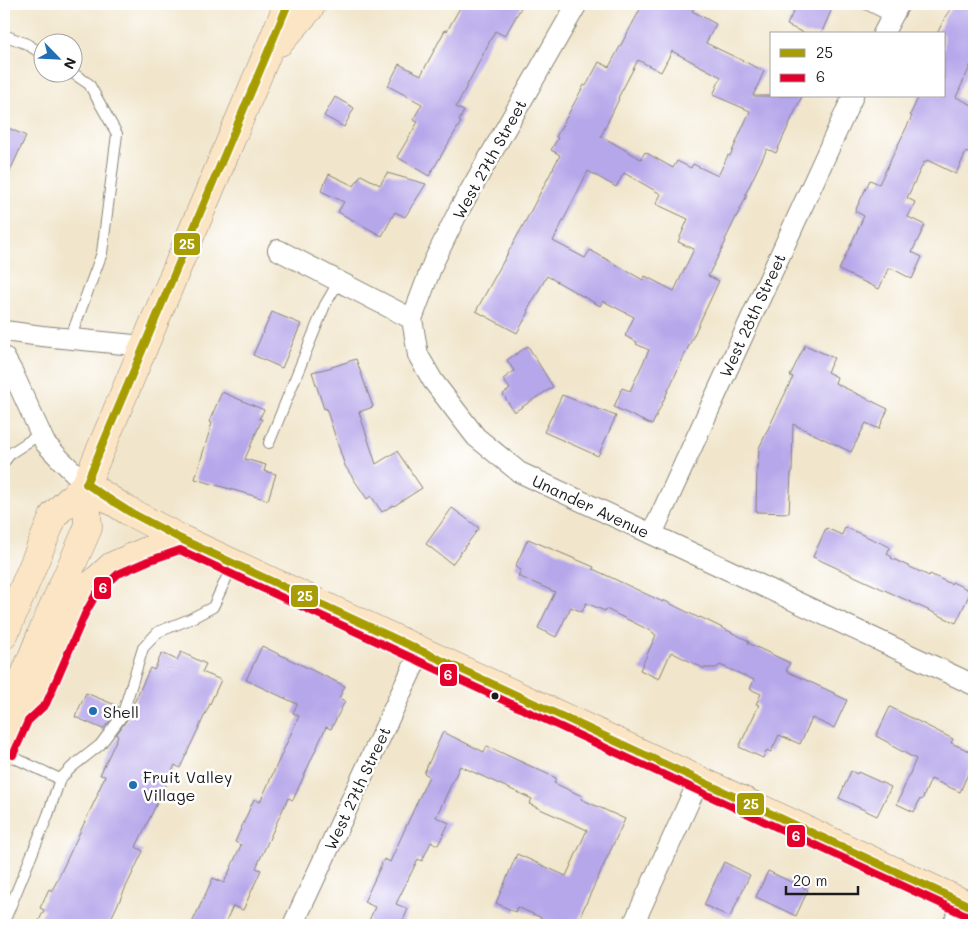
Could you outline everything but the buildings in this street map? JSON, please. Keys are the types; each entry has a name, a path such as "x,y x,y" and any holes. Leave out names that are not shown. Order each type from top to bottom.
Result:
{"main road":[{"path":"4,635 54,514 86,484 288,4"},
{"path":"264,60 312,4"},
{"path":"86,484 128,511 181,539 967,904"},
{"path":"20,715 18,692 88,528 86,484"},
{"path":"4,752 20,715 37,699 76,610 88,588 112,566 181,539"}],"street":[{"name":"West 27th Street","path":"412,319 433,263 459,210 577,4"},
{"name":"West 28th Street","path":"652,534 852,98"},
{"path":"278,250 412,319"},
{"name":"Unander Avenue","path":"412,319 418,355 433,381 476,436 519,472 974,685"},
{"path":"4,331 144,346"},
{"path":"4,357 40,434 53,452 86,484"},
{"name":"West 27th Street","path":"293,925 422,650"},
{"path":"633,925 699,780"}],"lane":[{"path":"866,4 891,18"},
{"path":"4,35 32,47"},
{"path":"70,339 102,253 117,134 89,84 82,79"},
{"path":"269,442 325,305 339,282"},
{"path":"4,462 11,453 40,434"},
{"path":"4,922 48,815 60,779 100,745 122,716 143,648 158,632 213,607 233,563"},
{"path":"4,752 60,779"},
{"path":"948,925 967,904"}],"transit line":[{"name":"25","path":"86,484 288,4"},
{"name":"25","path":"86,484 128,511 181,539 974,908"},
{"name":"6","path":"13,755 28,721 46,704 85,614 96,594 118,574 180,550 970,917"}],"place":[{"name":"Shell","path":"93,711"},
{"name":"Fruit Valley Village","path":"133,785"}]}
